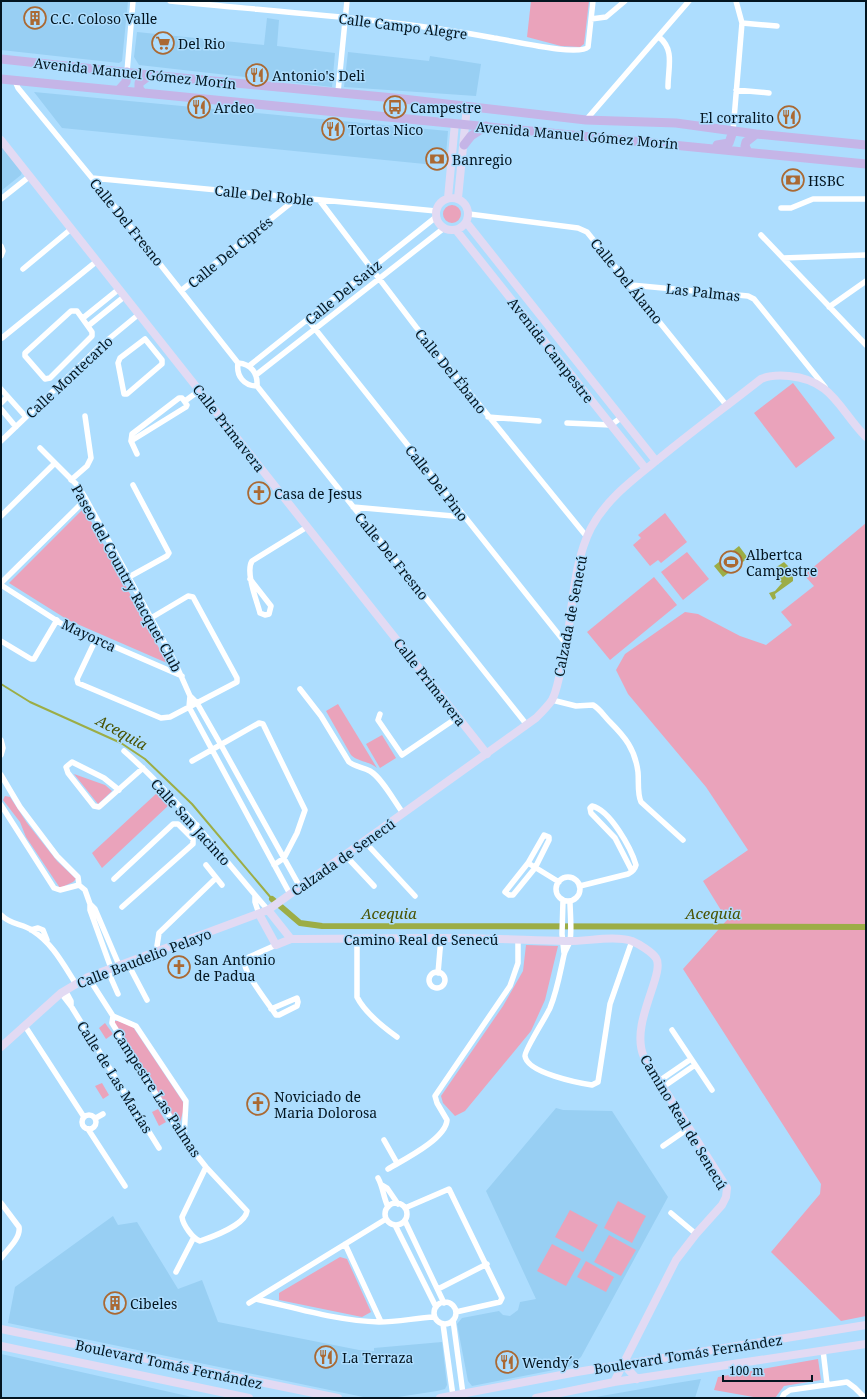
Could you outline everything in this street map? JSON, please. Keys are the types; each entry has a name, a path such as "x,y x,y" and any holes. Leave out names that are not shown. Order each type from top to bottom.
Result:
{"main road":[{"name":"Avenida Manuel Gómez Morín","path":"1,59 150,75 338,92 586,120 676,123 756,134 866,145"},
{"path":"119,90 127,81 127,72"},
{"path":"143,93 140,89 139,83 150,75"},
{"name":"Avenida Manuel Gómez Morín","path":"1,79 866,164"},
{"path":"464,146 471,136 486,126"},
{"path":"702,147 728,143 733,131"},
{"path":"748,152 745,146 746,142 749,138 756,134"}],"street":[{"path":"127,72 133,1"},
{"name":"Calle Campo Alegre","path":"170,1 414,26 487,36 550,48 581,52 588,47 593,1"},
{"path":"338,92 347,1"},
{"path":"586,120 689,1"},
{"path":"733,131 742,23 736,1"},
{"path":"591,19 606,17 623,2"},
{"path":"742,23 777,26"},
{"path":"659,37 666,43 669,50 668,87"},
{"name":"Calle Del Fresno","path":"15,81 18,88 182,290 238,363 238,373 243,381 257,386 527,725"},
{"path":"736,90 769,93"},
{"path":"458,198 467,106"},
{"path":"448,198 455,123"},
{"name":"Calle Primavera","path":"1,140 487,754"},
{"path":"1,199 30,176"},
{"name":"Calle Del Roble","path":"92,178 297,198 436,214"},
{"name":"Calle Del Ciprés","path":"182,290 297,198"},
{"path":"448,198 458,198 466,204 469,214 466,222 456,230 444,228 436,214 440,203 448,198"},
{"path":"780,208 791,208 812,199 866,199"},
{"name":"Calle Del Ébano","path":"320,201 488,417 587,537"},
{"name":"Calle Del Saúz","path":"249,366 372,269 436,214"},
{"name":"Calle Del Álamo","path":"469,214 584,230 631,285 726,406"},
{"name":"Avenida Campestre","path":"466,222 656,461"},
{"name":"Calle Del Saúz","path":"256,375 444,228"},
{"path":"23,269 71,229"},
{"name":"Avenida Campestre","path":"456,230 646,469"},
{"path":"761,235 866,345"},
{"path":"1,246 3,251 1,256"},
{"path":"480,260 491,253"},
{"path":"783,258 866,255"},
{"path":"2,338 97,261"},
{"path":"830,307 866,281"},
{"name":"Las Palmas","path":"631,285 748,296 754,299 827,389"},
{"path":"83,318 119,289"},
{"path":"88,326 125,296"},
{"path":"71,311 77,311 88,326 92,332 91,337 50,378 45,379 25,356 26,351 71,311"},
{"name":"Calle Montecarlo","path":"1,441 99,347 139,314"},
{"path":"532,326 542,318"},
{"name":"Calle Del Pino","path":"308,320 568,646"},
{"path":"144,339 154,350 162,360 162,364 127,394 124,394 117,364 120,358 144,339"},
{"path":"154,350 162,343"},
{"path":"238,363 249,366 256,375 257,386"},
{"name":"Calzada de Senecú","path":"259,914 268,910 487,754 527,725 543,711 552,700 568,646 574,590 580,557 587,537 599,515 612,498 656,461 761,379 768,376 800,377 827,389 866,437"},
{"path":"1,389 26,417"},
{"path":"185,401 200,390"},
{"path":"1,403 8,397"},
{"path":"131,441 186,407 187,405 185,401 182,398 179,398 132,434 131,441 137,454"},
{"path":"595,406 606,398"},
{"path":"1,408 16,427"},
{"path":"72,480 86,466 91,458 85,416"},
{"path":"488,417 539,421"},
{"path":"567,423 611,426 622,417"},
{"name":"Paseo del Country Racquet Club","path":"40,448 72,480 86,499 182,676 190,696 197,703 300,887"},
{"path":"1,516 54,463"},
{"path":"128,577 167,556 169,553 133,485"},
{"path":"1,584 86,499"},
{"path":"353,507 464,516"},
{"path":"250,579 271,606 269,614 265,615 260,613 250,579 249,567 252,561 307,527"},
{"name":"Mayorca","path":"1,584 57,620 96,639 182,676"},
{"path":"96,639 77,680 79,684 161,718 167,718 236,683 237,680 193,597 188,596 151,618"},
{"path":"1,641 31,659 34,659 57,620"},
{"path":"300,689 321,716 349,762 369,770 376,776 403,813"},
{"name":"Paseo del Country Racquet Club","path":"189,707 190,696"},
{"path":"552,700 576,706 593,705 625,736 635,759 638,771 639,796 641,802 683,840"},
{"path":"189,707 290,894"},
{"path":"380,714 378,720 402,755 458,717"},
{"path":"192,761 259,723 263,724 305,806 305,814 300,827 284,858 274,865"},
{"path":"1,740 3,748 1,755"},
{"name":"Calle San Jacinto","path":"124,751 143,768 196,825 268,910"},
{"path":"119,790 104,778 72,762 66,767 68,773 96,807 99,807 119,790 143,768"},
{"path":"1,775 3,784 56,856 78,877 79,885 85,890 102,935 109,968 118,994"},
{"path":"1,805 54,888 60,890 79,885"},
{"path":"580,886 628,874 632,871 636,867 636,863 621,834 609,819 595,807 591,807 591,813 615,838 632,871"},
{"path":"114,878 173,824 178,824 193,839 193,844 122,907"},
{"path":"188,833 196,825"},
{"path":"615,838 621,834"},
{"path":"547,835 549,840 535,868 513,894 509,895 505,892 528,863 542,836 547,835"},
{"path":"364,841 415,896"},
{"path":"345,855 374,886"},
{"path":"528,863 559,882"},
{"path":"206,865 222,885"},
{"path":"158,948 159,933 216,878"},
{"path":"566,900 578,896 580,886 576,880 564,878 559,882 557,892 566,900 570,920 558,985 552,1004 544,1022 525,1051 524,1056 529,1063 550,1075 562,1079 592,1085 598,1082 610,1004 632,941"},
{"name":"Calle San Jacinto","path":"255,896 254,902 259,914"},
{"path":"566,900 562,920 566,937"},
{"path":"268,910 291,939 249,956 245,965 246,970 271,1009"},
{"path":"1,914 11,923 31,930 47,940 76,984"},
{"path":"259,914 276,945"},
{"name":"Calle Baudelio Pelayo","path":"1,1047 63,991 88,977 158,948 259,914"},
{"path":"102,935 123,963 146,1000"},
{"name":"Camino Real de Senecú","path":"291,939 518,939 566,937 617,939 632,941 653,955 658,963 658,970 642,1016 639,1040 644,1057 727,1188 727,1193 722,1205 696,1234 672,1267 648,1312 624,1365 614,1382"},
{"path":"438,973 441,938"},
{"path":"357,939 357,997 361,1004 383,1026 397,1037"},
{"path":"388,1169 430,1143 446,1128 447,1120 437,1103 435,1096 510,986 518,963 518,939"},
{"name":"Campestre Las Palmas","path":"88,977 113,1016 112,1023 184,1138 206,1167 246,1209 247,1212 230,1229 216,1236 200,1241 183,1223 182,1217 206,1167"},
{"name":"Calle de Las Marías","path":"63,991 71,1001 71,1006 159,1148"},
{"path":"113,1016 136,1026 186,1101 184,1138"},
{"path":"25,1026 84,1117 82,1124 88,1129 125,1186"},
{"path":"672,1030 712,1090"},
{"path":"661,1084 691,1059"},
{"path":"661,1084 695,1065"},
{"path":"96,1118 103,1114"},
{"path":"84,1117 90,1115 96,1118"},
{"path":"88,1129 93,1129 96,1125 96,1118"},
{"path":"663,1146 689,1128"},
{"path":"384,1140 397,1163"},
{"path":"378,1178 382,1186 381,1193 388,1207 385,1214 386,1219"},
{"path":"382,1186 387,1188 398,1204 405,1208 407,1214 405,1221 444,1303"},
{"path":"405,1208 447,1189 450,1190 487,1264 502,1298 498,1304 456,1312"},
{"path":"1,1203 19,1227 17,1237 1,1258"},
{"path":"388,1207 398,1204"},
{"path":"671,1213 696,1234"},
{"path":"386,1219 396,1225 436,1307 434,1317"},
{"path":"249,1302 386,1219"},
{"path":"396,1225 405,1221"},
{"path":"176,1272 194,1236"},
{"path":"345,1244 381,1322"},
{"path":"438,1290 487,1264"},
{"path":"256,1299 344,1319 381,1322 434,1317"},
{"path":"436,1307 444,1303 453,1306 456,1312 453,1320 463,1394"},
{"path":"434,1317 443,1324"},
{"path":"443,1324 453,1320"},
{"path":"443,1324 453,1396"},
{"name":"Boulevard Tomás Fernández","path":"440,1398 498,1386 866,1325"},
{"name":"Boulevard Tomás Fernández","path":"1,1329 338,1398"},
{"name":"Boulevard Tomás Fernández","path":"536,1398 614,1382 866,1344"},
{"name":"Boulevard Tomás Fernández","path":"1,1346 249,1398"},
{"path":"823,1350 827,1384"},
{"path":"624,1365 637,1379"},
{"path":"782,1398 784,1394 790,1390 847,1382 865,1398"}],"shaded area":[{"path":"1,1 128,1 122,61 119,63 1,50"},
{"path":"531,1 589,1 584,44 580,47 561,46 527,37"},
{"path":"267,18 279,20 277,46 335,53 332,87 139,65 134,57 137,32 264,45"},
{"path":"348,52 429,61 430,56 481,64 476,96 344,87"},
{"path":"34,92 448,131 445,166 62,128"},
{"path":"1,145 22,172 21,175 1,191"},
{"path":"452,205 458,208 461,214 458,220 452,223 446,220 443,214 446,208"},
{"path":"793,383 835,438 796,468 754,413"},
{"path":"84,508 167,663 68,620 9,583"},
{"path":"665,513 687,542 661,563 658,560 650,566 633,545 641,538 638,535"},
{"path":"866,523 866,1316 841,1321 771,1252 820,1194 821,1184 683,969 727,920 703,881 748,850 706,787 628,694 616,670 625,654 685,612 698,614 740,636 766,645 792,625 781,612 814,586 804,575"},
{"name":"Albertca Campestre","path":"739,546 748,558 723,577 714,566"},
{"path":"687,552 709,579 683,600 661,572"},
{"path":"784,562 788,566 789,572 793,575 793,581 775,594 776,598 773,600 769,593 775,591 782,583 776,579 776,576 773,574 772,570"},
{"path":"654,577 677,605 610,660 587,632"},
{"path":"338,704 377,768 351,755 326,711"},
{"path":"382,735 396,758 380,768 366,744"},
{"path":"74,774 105,785 112,791 98,804"},
{"path":"158,792 170,804 102,868 92,853"},
{"path":"5,796 10,797 27,823 57,861 76,879 73,882 60,888 26,837 20,822 3,800"},
{"path":"526,945 558,946 545,1000 531,1031 465,1111 455,1116 443,1103 441,1096 503,1006 523,971"},
{"path":"115,1021 133,1027 183,1102 183,1112 180,1122 176,1120 114,1023"},
{"path":"105,1023 113,1034 106,1039 99,1028"},
{"path":"102,1083 109,1095 103,1099 95,1086"},
{"path":"556,1108 563,1110 612,1111 668,1197 581,1357 569,1367 472,1386 468,1381 457,1324 462,1318 499,1311 503,1315 510,1316 518,1310 520,1302 536,1299 486,1191"},
{"path":"158,1109 166,1122 159,1126 152,1112"},
{"path":"618,1201 646,1216 632,1243 604,1228"},
{"path":"570,1210 598,1225 583,1252 555,1237"},
{"path":"113,1216 118,1225 137,1222 178,1289 202,1280 218,1322 359,1350 374,1351 374,1348 442,1342 447,1385 445,1389 398,1397 368,1398 8,1323 15,1287"},
{"path":"609,1235 636,1250 621,1276 594,1262"},
{"path":"552,1244 581,1259 566,1286 537,1271"},
{"path":"340,1257 347,1259 371,1312 362,1317 279,1300 279,1293"},
{"path":"586,1261 614,1277 606,1292 577,1277"},
{"path":"1,1354 183,1395 197,1398 1,1398"},
{"path":"818,1359 821,1380 784,1386 775,1398 759,1398 714,1390 718,1377"},
{"path":"701,1379 695,1398 590,1398 670,1384"}],"waterway":[{"name":"Acequia","path":"1,684 30,702 121,743 145,759 192,804 272,899"},
{"name":"Acequia","path":"272,899 300,923 322,926 866,927"}],"place":[{"name":"C.C. Coloso Valle","path":"35,18"},
{"name":"Del Rio","path":"163,43"},
{"name":"Antonio's Deli","path":"257,75"},
{"name":"Ardeo","path":"199,107"},
{"name":"Campestre","path":"395,107"},
{"name":"El corralito","path":"789,117"},
{"name":"Tortas Nico","path":"333,129"},
{"name":"Banregio","path":"437,159"},
{"name":"HSBC","path":"793,180"},
{"name":"Casa de Jesus","path":"259,493"},
{"name":"Albertca Campestre","path":"731,562"},
{"name":"San Antonio de Padua","path":"179,967"},
{"name":"Noviciado de Maria Dolorosa","path":"258,1104"},
{"name":"Cibeles","path":"115,1303"},
{"name":"La Terraza","path":"326,1357"},
{"name":"Wendy´s","path":"507,1362"}]}
